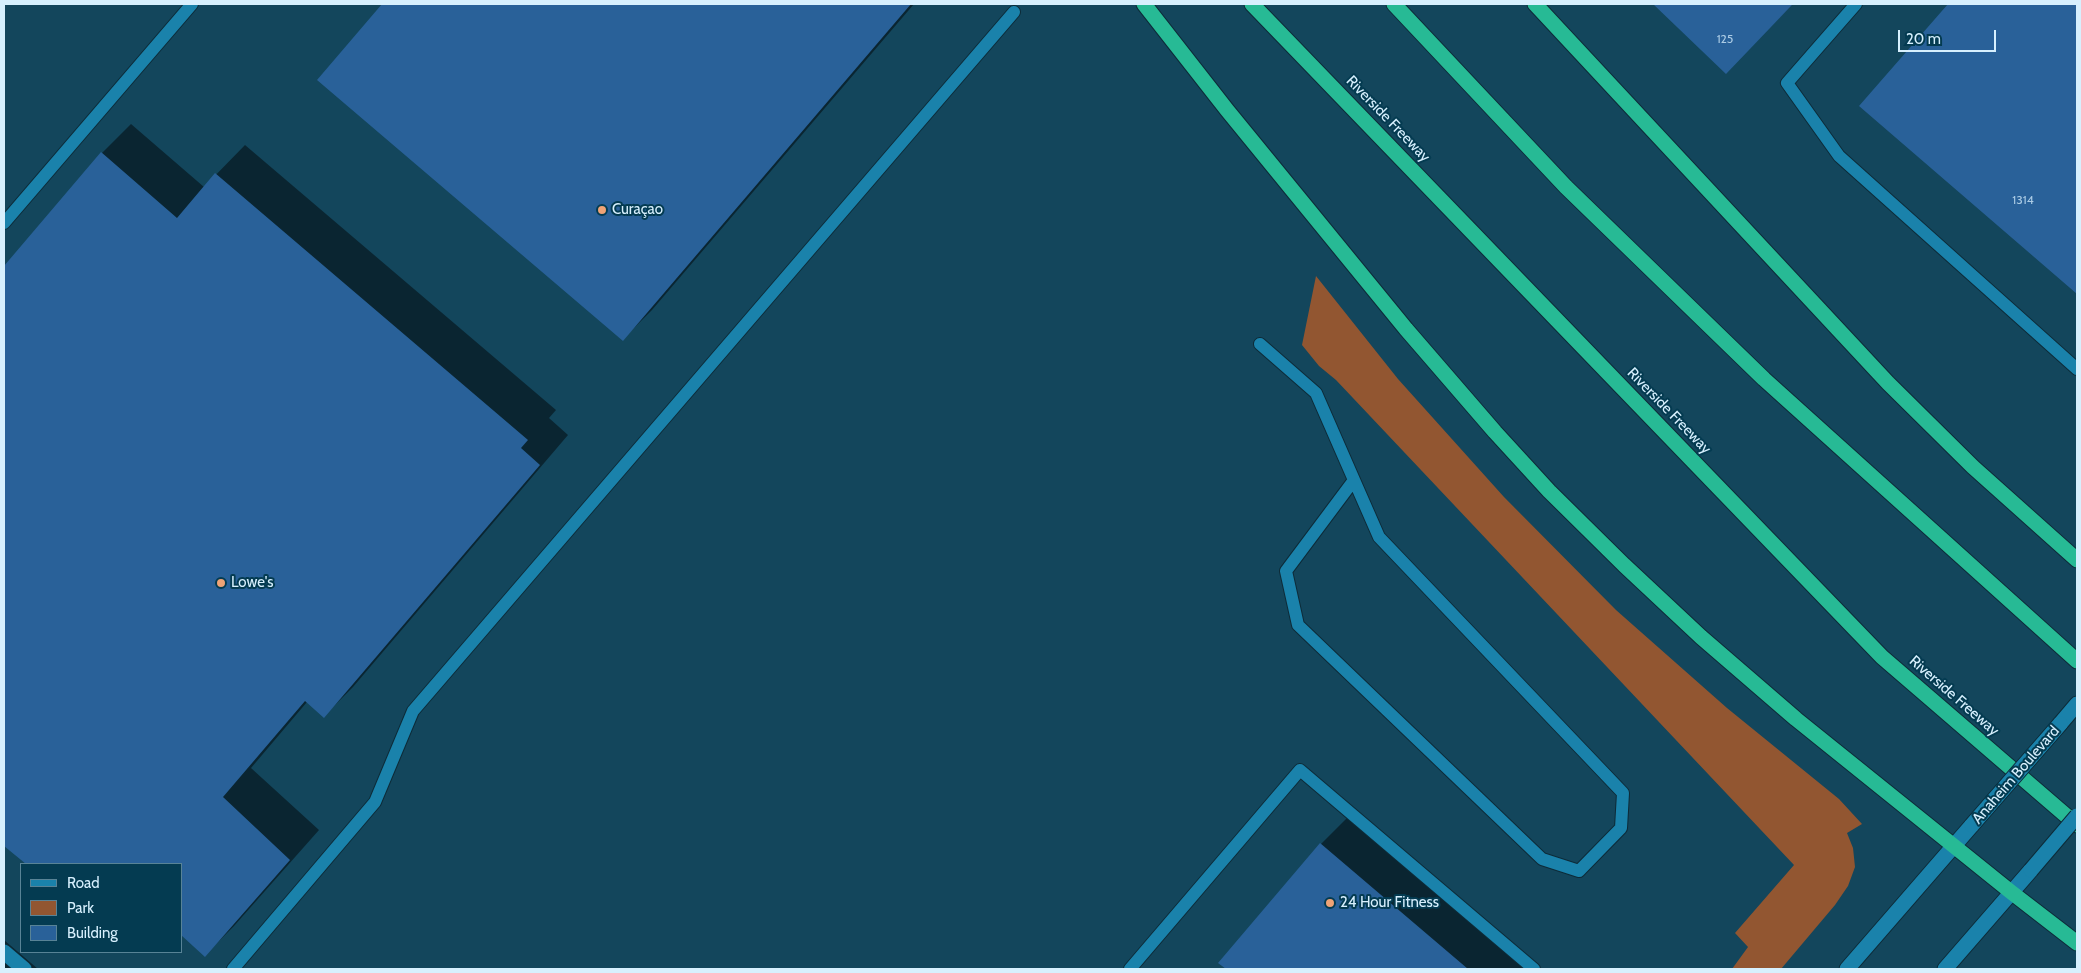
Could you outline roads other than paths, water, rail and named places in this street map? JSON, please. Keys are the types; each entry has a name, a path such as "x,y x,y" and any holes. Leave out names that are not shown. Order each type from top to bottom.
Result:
{"highway":[{"path":"1144,4 1406,329 1494,432 1549,491 1624,565 1702,637 1796,719 2077,943"},
{"name":"Riverside Freeway","path":"1252,4 1882,657 2077,825"},
{"path":"1394,4 1566,187 1764,379 2077,661"},
{"path":"1535,4 1888,383 1973,467 2077,560"}],"street":[{"name":"Anaheim Boulevard","path":"1847,969 2077,704"},
{"path":"1945,969 2077,816"},
{"path":"4,952 24,969"}],"lane":[{"path":"4,222 192,4"},
{"path":"1856,4 1787,83 1839,156 2077,369"},
{"path":"233,969 375,802 413,711 1014,12"},
{"path":"1260,344 1316,393 1379,537 1623,794 1621,828 1579,871 1542,859 1298,626 1286,571 1354,480"},
{"path":"1139,966 1300,770 1534,969"}],"place":[{"name":"Curaçao","path":"602,210"},
{"name":"Lowe's","path":"221,583"},
{"name":"24 Hour Fitness","path":"1330,903"}]}
